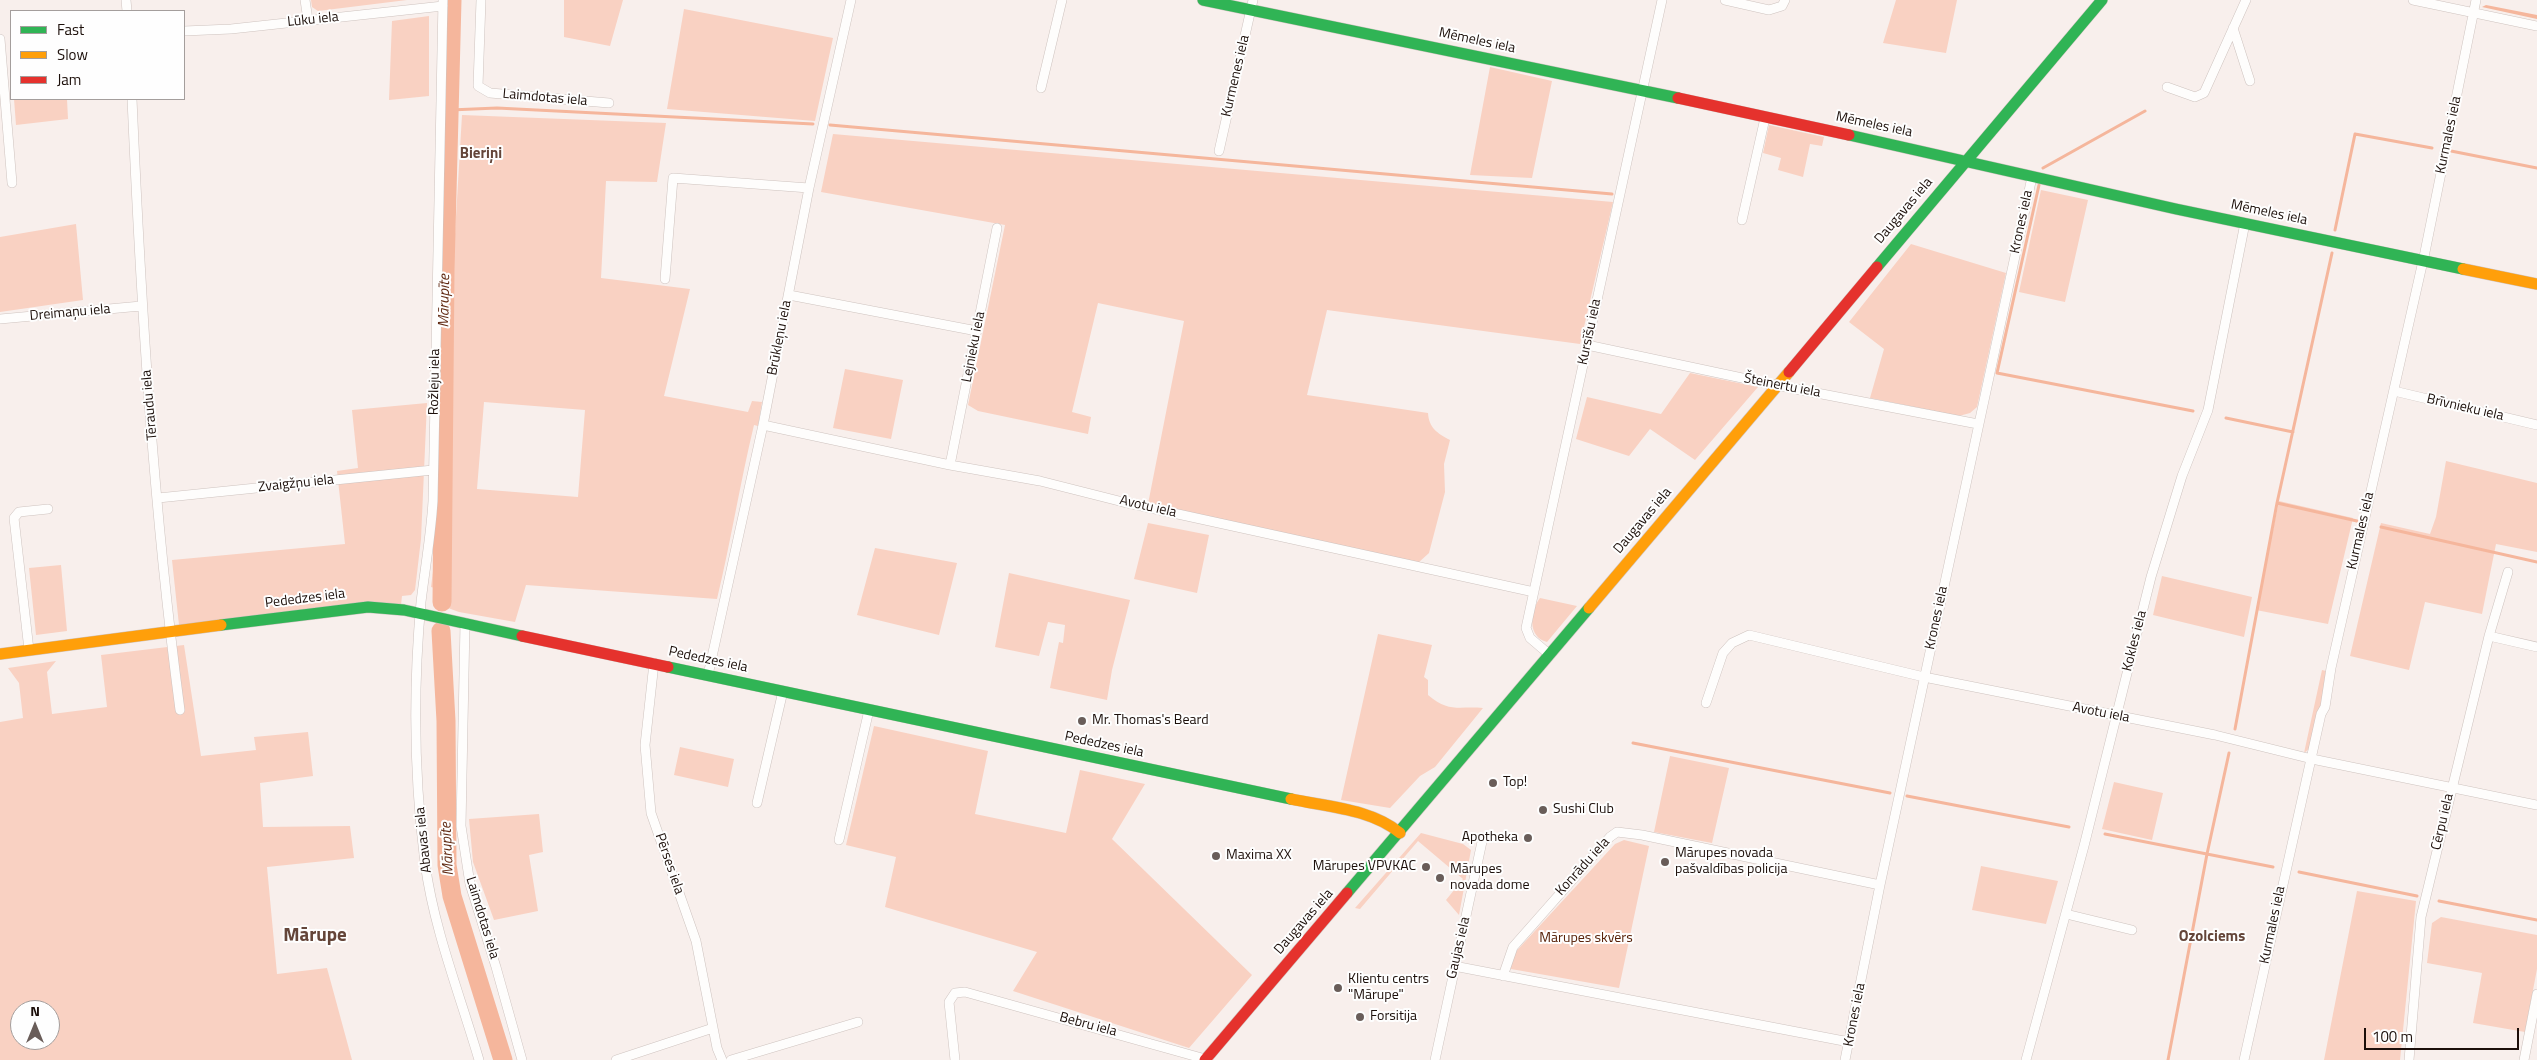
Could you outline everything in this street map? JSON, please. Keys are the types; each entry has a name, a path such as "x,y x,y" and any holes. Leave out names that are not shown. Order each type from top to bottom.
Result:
{"street":[{"path":"306,0 308,20"},
{"name":"Laimdotas iela","path":"481,0 478,86 490,93 609,103"},
{"name":"Brūkleņu iela","path":"708,675 763,425 809,188 851,0"},
{"path":"1041,88 1062,0"},
{"name":"Mēmeles iela","path":"1203,0 1252,5 1765,118 1967,160 2032,177 2537,284"},
{"name":"Kursīšu iela","path":"1550,655 1527,634 1534,592 1662,0"},
{"path":"1725,0 1769,10 1782,6 1785,0"},
{"name":"Daugavas iela","path":"1207,1060 2102,0"},
{"path":"2167,87 2195,97 2204,94 2246,0"},
{"path":"2413,0 2537,26"},
{"name":"Kurmales iela","path":"2244,1060 2321,714 2325,707 2331,668 2394,391 2476,0"},
{"name":"Lūku iela","path":"185,31 231,29 443,3"},
{"name":"Rožleju iela","path":"420,613 431,541 443,3"},
{"name":"Kurmenes iela","path":"1219,151 1252,5"},
{"path":"2233,28 2250,81"},
{"path":"0,39 12,182"},
{"name":"Tēraudu iela","path":"132,100 141,306 170,633 180,710"},
{"path":"1742,220 1765,118"},
{"name":"Krones iela","path":"1846,1060 1880,885 2032,177"},
{"path":"665,279 673,178 809,188"},
{"name":"Kokles iela","path":"2026,1060 2066,914 2163,535 2182,476 2208,410 2245,223"},
{"name":"Lejnieku iela","path":"950,465 997,228"},
{"path":"789,295 977,331"},
{"name":"Dreimaņu iela","path":"0,320 141,306"},
{"name":"Šteinertu iela","path":"1587,345 1775,385 1978,424"},
{"name":"Brīvnieku iela","path":"2394,391 2537,425"},
{"name":"Avotu iela","path":"763,425 950,465 1040,480 1123,502 1534,592"},
{"name":"Zvaigžņu iela","path":"158,498 433,470"},
{"path":"28,650 14,518 19,512 48,509"},
{"name":"Cērpu iela","path":"2409,1060 2421,917 2450,789 2489,636 2508,572"},
{"name":"Pededzes iela","path":"0,654 353,608 388,608 420,613 1368,815 1387,822 1400,833"},
{"name":"Abavas iela","path":"420,613 414,736 425,864 435,914 478,1060"},
{"name":"Laimdotas iela","path":"465,623 461,826 470,884 522,1060"},
{"name":"Avotu iela","path":"1706,703 1723,653 1732,643 1749,635 1924,677 2215,735 2312,759 2450,789 2537,805"},
{"path":"2489,636 2537,647"},
{"name":"Pērses iela","path":"654,664 645,745 651,813 696,941 722,1060"},
{"path":"757,803 783,691"},
{"path":"839,840 869,710"},
{"name":"Konrādu iela","path":"1503,976 1513,947 1610,837 1617,832 1635,833 1880,885"},
{"name":"Gaujas iela","path":"1435,1060 1483,837"},
{"path":"2066,914 2132,930"},
{"path":"1454,966 1850,1042"},
{"name":"Bebru iela","path":"955,1060 949,1002 955,993 965,992 1207,1060"},
{"path":"2524,1060 2537,994"},
{"path":"731,1060 858,1022"},
{"path":"616,1060 714,1028"}],"green space":[{"path":"311,0 407,0 318,11 312,7"},
{"path":"564,0 623,0 610,46 564,37"},
{"path":"1896,0 1957,0 1946,53 1883,43"},
{"path":"684,9 833,38 815,121 667,109"},
{"path":"429,16 429,96 389,100 392,21"},
{"path":"1490,67 1552,81 1532,178 1470,175"},
{"path":"14,100 67,100 68,119 16,125"},
{"path":"462,115 666,123 657,182 606,181 601,278 690,289 664,396 748,412 752,401 762,402 758,426 754,425 717,599 526,585 515,622 459,612 437,604 438,589 431,587 437,539","holes":["484,402 585,410 578,497 477,489"]},
{"path":"1769,125 1824,137 1822,146 1810,144 1803,177 1778,170 1781,158 1763,153"},
{"path":"833,134 1613,202 1580,344 1327,310 1307,395 1428,413 1430,423 1434,429 1450,440 1444,464 1445,492 1429,553 1418,563 1148,504 1184,321 1098,303 1072,412 1091,417 1088,434 978,411 968,405 1005,225 821,192"},
{"path":"2041,190 2088,200 2065,302 2019,292"},
{"path":"76,224 83,300 0,312 0,237"},
{"path":"1911,244 2006,273 1977,407 1970,413 1959,416 1870,398 1884,349 1849,322"},
{"path":"845,369 903,380 891,439 833,428"},
{"path":"1690,373 1758,387 1695,460 1650,429 1629,456 1576,439 1587,397 1661,414"},
{"path":"427,403 421,539 415,590 411,595 402,596 401,605 179,625 172,560 345,544 337,471 358,468 352,410"},
{"path":"2446,461 2537,483 2537,552 2496,544 2482,614 2425,602 2409,670 2350,656 2381,523 2430,534 2436,517"},
{"path":"2279,501 2353,518 2328,624 2256,610"},
{"path":"1148,523 1209,535 1197,593 1134,579"},
{"path":"875,548 957,563 939,635 857,615"},
{"path":"61,565 67,631 36,635 29,568"},
{"path":"1009,573 1130,600 1112,670 1107,700 1050,688 1059,642 1063,643 1065,625 1048,622 1039,656 995,647"},
{"path":"2162,576 2252,597 2244,637 2153,615"},
{"path":"1540,598 1577,606 1547,642 1536,635 1532,623 1534,610"},
{"path":"1378,634 1432,645 1424,677 1428,680 1428,695 1435,701 1448,706 1483,708 1435,767 1420,776 1390,808 1341,800"},
{"path":"184,645 201,756 256,750 254,737 308,732 313,776 260,783 263,827 350,826 354,858 267,867 277,974 327,968 352,1060 0,1060 0,722 23,718 19,683 8,668 56,661 47,672 52,714 107,707 101,655"},
{"path":"2322,670 2326,671 2321,706 2309,749 2304,753"},
{"path":"874,726 988,751 975,814 1066,833 1080,770 1145,784 1112,839 1252,975 1189,1048 1013,991 1037,952 885,907 896,857 846,845"},
{"path":"680,747 734,759 728,787 674,775"},
{"path":"1670,756 1729,768 1712,843 1654,832"},
{"path":"2114,782 2163,793 2152,840 2102,829"},
{"path":"539,814 543,852 529,855 538,911 494,920 473,862 469,819"},
{"path":"1421,833 1463,844 1471,850 1459,915 1446,900 1463,879 1418,841 1360,909 1355,908"},
{"name":"Mārupes skvērs","path":"1624,840 1649,846 1619,988 1511,969 1508,963 1510,958 1615,844"},
{"path":"1981,866 2058,881 2046,924 1972,910"},
{"path":"2357,891 2416,901 2400,1060 2324,1060"},
{"path":"2441,917 2537,935 2537,969 2525,1032 2473,1023 2482,973 2427,963 2432,923"}],"shaded area":[{"path":"2486,5 2537,15 2537,19 2482,7"}],"waterway":[{"name":"Mārupīte","path":"442,602 445,270 452,0"},
{"path":"450,110 497,108 813,124"},
{"path":"2043,168 2145,111"},
{"path":"830,125 1612,194"},
{"path":"2335,230 2355,134 2432,148"},
{"path":"2451,151 2537,168"},
{"path":"2039,185 1997,373 2193,411"},
{"path":"2235,729 2277,503 2332,253"},
{"path":"2226,418 2293,432"},
{"path":"2277,503 2357,521"},
{"path":"2381,527 2537,562"},
{"name":"Mārupīte","path":"441,631 446,721 447,865 452,896 503,1060"},
{"path":"1633,743 1890,793"},
{"path":"2168,1060 2207,854 2229,753"},
{"path":"1907,796 2069,827"},
{"path":"2105,834 2273,867"},
{"path":"2299,872 2417,896"},
{"path":"2439,901 2537,920"}],"traffic: fast":[{"path":"1203,0 1678,98"},
{"path":"1877,267 2102,0"},
{"path":"1849,135 2176,209 2463,269"},
{"path":"221,625 368,607 404,610 522,636"},
{"path":"1347,893 1589,608"},
{"path":"668,667 1291,799"}],"traffic: slow":[{"path":"2463,269 2537,284"},
{"path":"1589,608 1789,372"},
{"path":"0,654 221,625"},
{"path":"1291,799 1363,814 1389,825 1400,833"}],"traffic: jam":[{"path":"1678,98 1849,135"},
{"path":"1789,372 1877,267"},
{"path":"522,636 668,667"},
{"path":"1205,1060 1347,893"}],"place":[{"name":"Mr. Thomas's Beard","path":"1082,721"},
{"name":"Top!","path":"1493,783"},
{"name":"Sushi Club","path":"1543,810"},
{"name":"Apotheka","path":"1528,838"},
{"name":"Maxima XX","path":"1216,856"},
{"name":"Mārupes novada pašvaldības policija","path":"1665,862"},
{"name":"Mārupes VPVKAC","path":"1426,867"},
{"name":"Mārupes novada dome","path":"1440,878"},
{"name":"Klientu centrs \"Mārupe\"","path":"1338,988"},
{"name":"Forsitija","path":"1360,1017"}],"district":[{"name":"Bieriņi","path":"481,154"},
{"name":"Mārupe","path":"315,936"},
{"name":"Ozolciems","path":"2212,937"}]}
